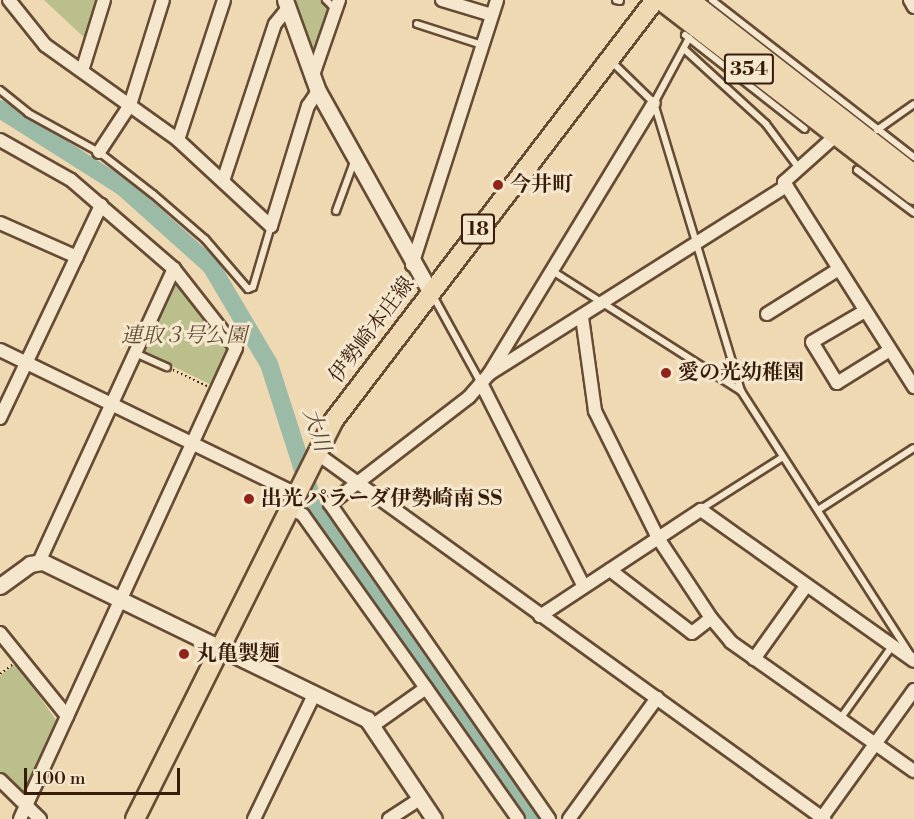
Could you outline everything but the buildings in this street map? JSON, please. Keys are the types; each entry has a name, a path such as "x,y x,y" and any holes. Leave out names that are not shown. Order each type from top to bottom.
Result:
{"highway":[{"name":"354","path":"662,0 765,81 842,130"},
{"name":"354","path":"688,0 747,38 789,81 910,195"}],"main road":[{"name":"伊勢崎本庄線","path":"135,819 292,496 347,400 655,0"}],"street":[{"path":"82,71 104,0"},
{"path":"99,152 130,105 164,0"},
{"path":"177,140 224,0"},
{"path":"442,0 492,15"},
{"path":"412,265 497,0"},
{"path":"910,0 914,7"},
{"path":"14,2 45,45 177,140 271,226 315,85 337,5"},
{"path":"223,181 275,24 286,4"},
{"path":"286,4 315,85 412,265 430,291"},
{"path":"485,378 554,272 654,103"},
{"path":"842,130 784,178 786,186 914,387"},
{"path":"0,140 71,180 174,269 236,348 218,392 22,814"},
{"path":"549,819 330,508 485,378 786,186"},
{"path":"0,418 101,206"},
{"path":"0,223 77,257"},
{"path":"0,586 39,562 110,403 174,269"},
{"path":"767,314 839,269"},
{"path":"865,311 812,342 837,382 890,350"},
{"path":"582,317 595,411 658,538 711,618 753,659 914,771"},
{"path":"0,350 194,444 292,496 303,515 518,819"},
{"path":"485,378 583,585"},
{"path":"312,458 357,484 823,819 914,690"},
{"path":"540,615 701,510 806,586 912,656"},
{"path":"39,562 375,724 434,819"},
{"path":"610,570 692,633 711,618"},
{"path":"753,659 806,586"},
{"path":"0,633 67,716"},
{"path":"375,724 426,688"},
{"path":"254,819 314,695"},
{"path":"569,819 657,698"},
{"path":"0,780 22,814 40,819"},
{"path":"389,819 421,798"}],"lane":[{"path":"326,0 337,5"},
{"path":"712,0 747,38 822,87 914,157"},
{"path":"417,24 483,45"},
{"path":"654,103 684,49 687,37 805,129"},
{"path":"684,49 766,124 798,167"},
{"path":"609,59 654,103 741,391 912,656"},
{"path":"718,62 742,64"},
{"path":"765,81 776,107"},
{"path":"789,81 822,87"},
{"path":"0,90 28,112 99,152 205,239 248,289 253,287 271,226"},
{"path":"877,130 914,104"},
{"path":"336,211 355,159"},
{"path":"856,170 910,195"},
{"path":"554,272 741,391"},
{"path":"430,291 485,378"},
{"path":"134,352 167,367"},
{"path":"818,510 914,448"},
{"path":"701,510 783,457"},
{"path":"840,720 893,645"}],"path":[{"path":"167,367 218,392"},
{"path":"0,674 20,659"}],"green space":[{"path":"44,0 101,0 88,41"},
{"path":"293,0 322,0 331,9 313,64"},
{"name":"連取３号公園","path":"174,280 231,348 216,387 141,351"},
{"path":"16,663 58,723 24,797 18,797 0,774 0,676"}],"waterway":[{"name":"大川","path":"0,109 123,187 211,266 269,364 314,504 535,819"}],"place":[{"name":"今井町","path":"498,185"},
{"name":"愛の光幼稚園","path":"666,373"},
{"name":"出光 パラーダ伊勢崎南 SS","path":"249,499"},
{"name":"丸亀製麺","path":"184,654"}]}
